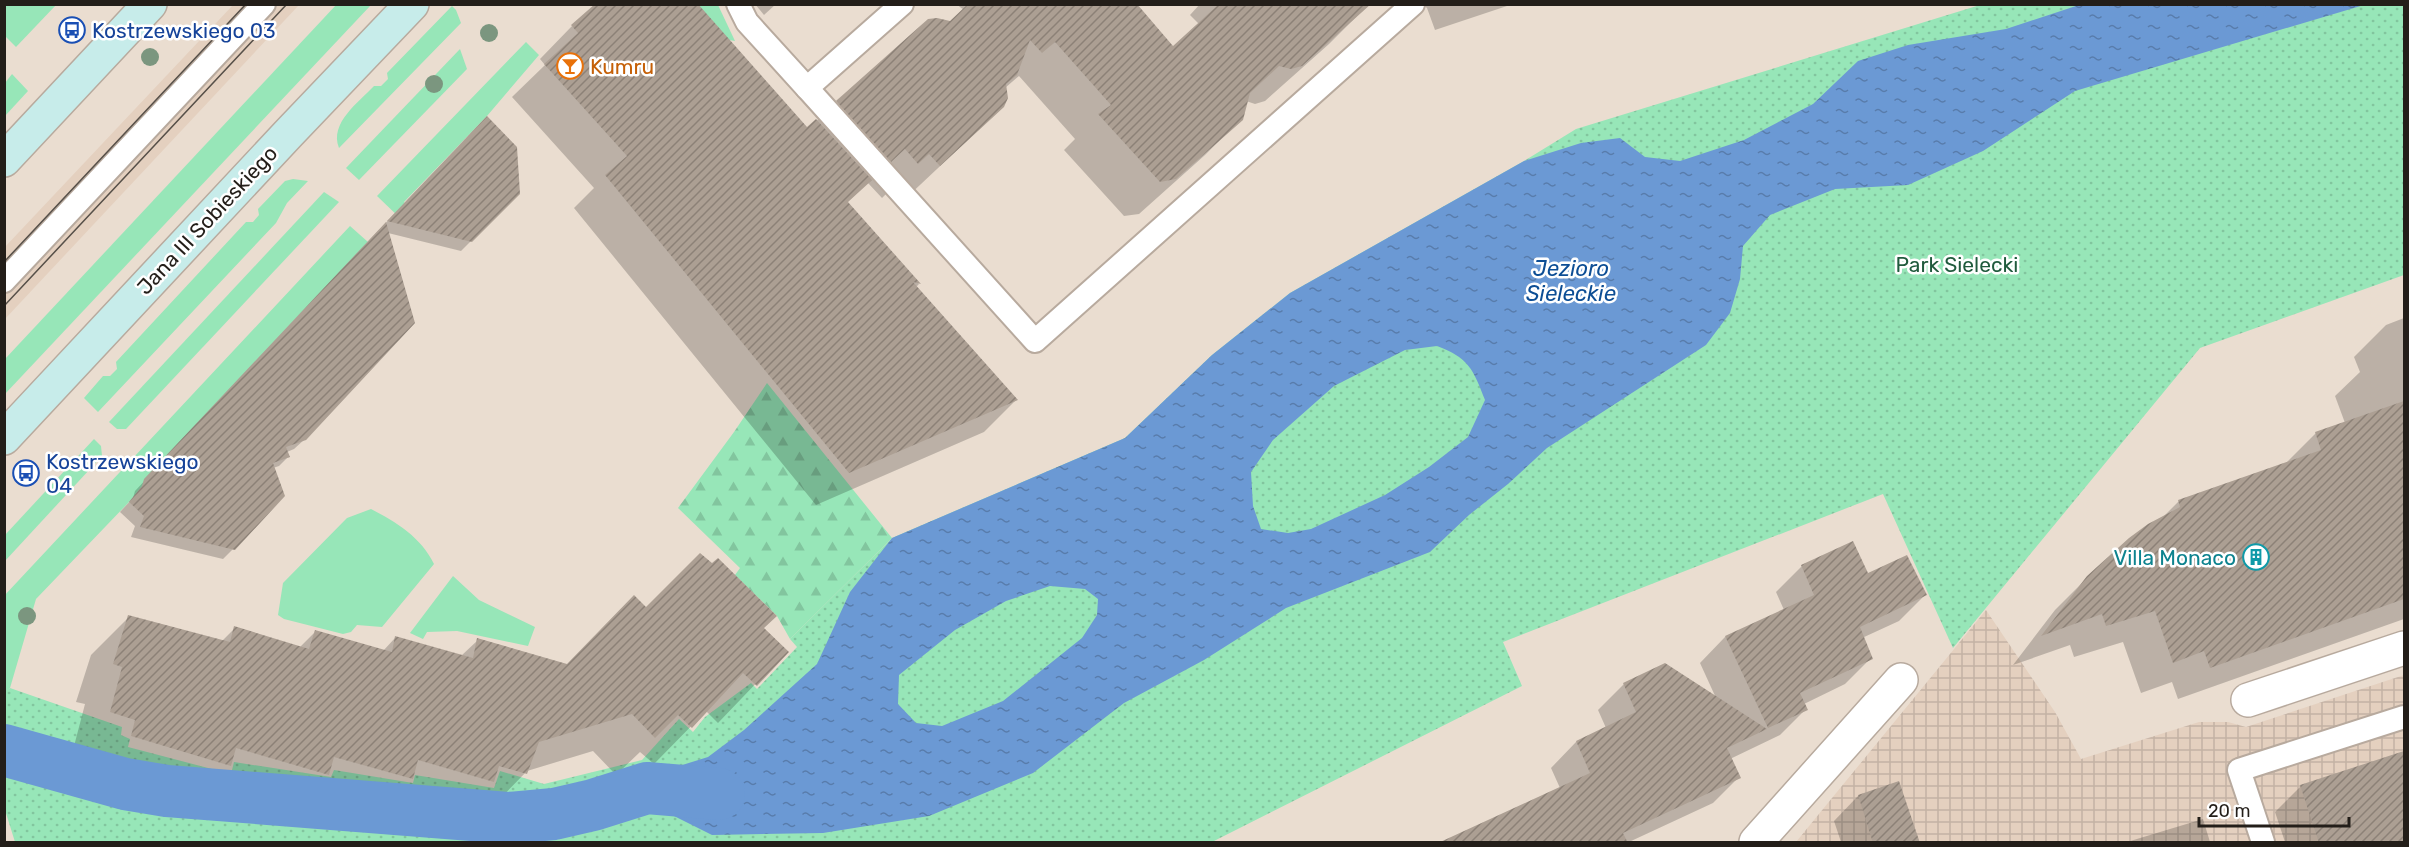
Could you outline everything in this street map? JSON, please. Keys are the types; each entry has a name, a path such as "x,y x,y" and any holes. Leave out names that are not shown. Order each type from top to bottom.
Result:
{"main road":[{"path":"4,160 150,4"},
{"name":"Jana III Sobieskiego","path":"4,438 303,117 412,4"}],"street":[{"path":"2248,700 2404,648"},
{"path":"1756,843 1901,680"}],"lane":[{"path":"4,281 264,4"},
{"path":"738,4 747,22 1035,341 1413,4"},
{"path":"807,87 902,4"},
{"path":"2263,843 2239,770 2404,717"}],"shaded area":[{"path":"233,5 299,5 5,319 4,248"},
{"path":"1986,610 2055,712 2081,759 2199,722 2228,722 2246,727 2404,675 2404,842 1796,842"}],"green space":[{"path":"337,4 371,5 5,394 5,359"},
{"path":"4,5 56,5 16,47 5,36"},
{"path":"698,5 718,5 735,41 729,40"},
{"name":"Park Sielecki","path":"1980,5 2404,5 2404,275 2200,348 1953,648 1883,494 1503,642 1522,686 1212,842 15,842 5,810 4,692 10,688 122,727 121,735 130,739 128,747 231,774 234,762 331,777 334,770 413,783 415,775 494,788 500,771 544,784 642,760 679,719 693,732 705,717 751,683 757,689 797,647 790,639 892,538 1125,438 1212,355 1290,293 1524,161 1576,129"},
{"path":"452,6 461,23 339,148 338,130 347,114 374,86 381,86 388,79 387,73"},
{"path":"526,42 539,55 487,116 404,202 408,208 402,220 377,196"},
{"path":"460,49 467,69 359,180 346,168"},
{"path":"12,74 28,91 5,116 5,83"},
{"path":"293,179 308,181 287,203 276,223 98,412 84,398 103,376 110,376 117,369 116,362 246,222 253,222 259,215 258,209 285,181"},
{"path":"324,192 339,202 126,429 117,429 109,422"},
{"path":"350,226 368,242 129,502 36,599 10,688 5,692 4,596"},
{"path":"767,383 892,538 790,639 777,616 735,575 740,568 678,508"},
{"path":"94,439 101,446 102,456 5,561 5,535"},
{"path":"371,509 415,538 429,554 434,564 382,627 357,625 351,632 343,634 284,619 278,615 283,583 347,518"},
{"path":"453,576 479,600 535,627 528,646 457,631 427,632 423,639 410,633"}],"water":[{"name":"Jezioro Sieleckie","path":"2079,5 2364,5 2075,91 1983,151 1908,185 1835,189 1770,215 1743,246 1740,279 1730,313 1706,345 1547,448 1430,552 1286,608 1204,660 1124,703 1033,773 929,816 823,833 712,835 648,803 647,776 708,757 744,730 817,664 850,592 892,538 1125,438 1212,355 1290,293 1524,161 1581,143 1620,138 1645,157 1680,161 1744,140 1813,104 1858,61 1908,45 2006,29","holes":["1437,346 1463,360 1473,372 1485,400 1468,437 1429,467 1385,495 1311,529 1288,533 1261,529 1253,506 1251,472 1273,440 1334,386 1405,350","1050,586 1085,589 1098,599 1097,615 1082,638 1003,701 942,726 916,723 898,704 899,675 955,630 1006,601"]}],"building":[{"path":"595,4 698,4 807,127 816,119 872,180 848,202 921,284 913,282 1018,400 849,473 605,175 627,156 544,64 578,33 571,25"},
{"path":"968,4 1137,4 1173,46 1219,4 1371,4 1302,66 1291,69 1279,66 1250,93 1243,120 1176,179 1160,182 1098,114 1111,105 1055,42 1042,53 1030,40 1017,75 1006,84 1008,98 1004,107 940,166 929,154 918,164 905,149 891,162 836,101 928,19 937,18 950,21"},
{"path":"487,116 517,147 520,194 472,242 387,221"},
{"path":"386,222 415,323 306,440 286,447 290,457 273,463 285,496 235,550 140,527 144,516 129,502 142,486 144,479"},
{"name":"Villa Monaco","path":"2404,401 2404,599 2210,668 2204,651 2173,663 2155,611 2106,626 2102,614 2041,636 2087,576 2129,538 2148,524 2180,507 2178,500 2321,450 2315,432"},
{"path":"1853,541 1868,573 1907,555 1927,595 1860,627 1873,659 1800,693 1808,710 1768,728 1725,636 1814,595 1801,565"},
{"path":"700,553 712,563 718,558 777,616 764,628 789,652 757,686 743,673 692,728 678,715 655,738 632,714 539,742 527,774 499,766 494,782 418,760 413,779 334,757 329,775 236,748 231,766 131,736 135,720 110,712 122,667 113,664 128,615 230,642 234,626 309,649 315,630 392,652 395,636 473,658 477,638 567,664 634,595 646,607"},
{"path":"1665,663 1767,729 1727,748 1741,778 1623,833 1628,843 1438,843 1590,773 1576,741 1636,712 1623,683"},
{"path":"2404,751 2404,843 2319,843 2300,785"},
{"path":"1899,781 1920,843 1873,843 1858,795"}],"waterway":[{"path":"4,750 125,784 167,791 510,818 554,814 593,805 647,788 719,794"}],"tram line":[{"path":"4,262 246,4"},
{"path":"4,306 287,4"}],"place":[{"name":"Kostrzewskiego 03","path":"72,30"},
{"name":"Kumru","path":"570,66"},
{"name":"Kostrzewskiego 04","path":"26,473"},
{"name":"Villa Monaco","path":"2256,557"}]}
